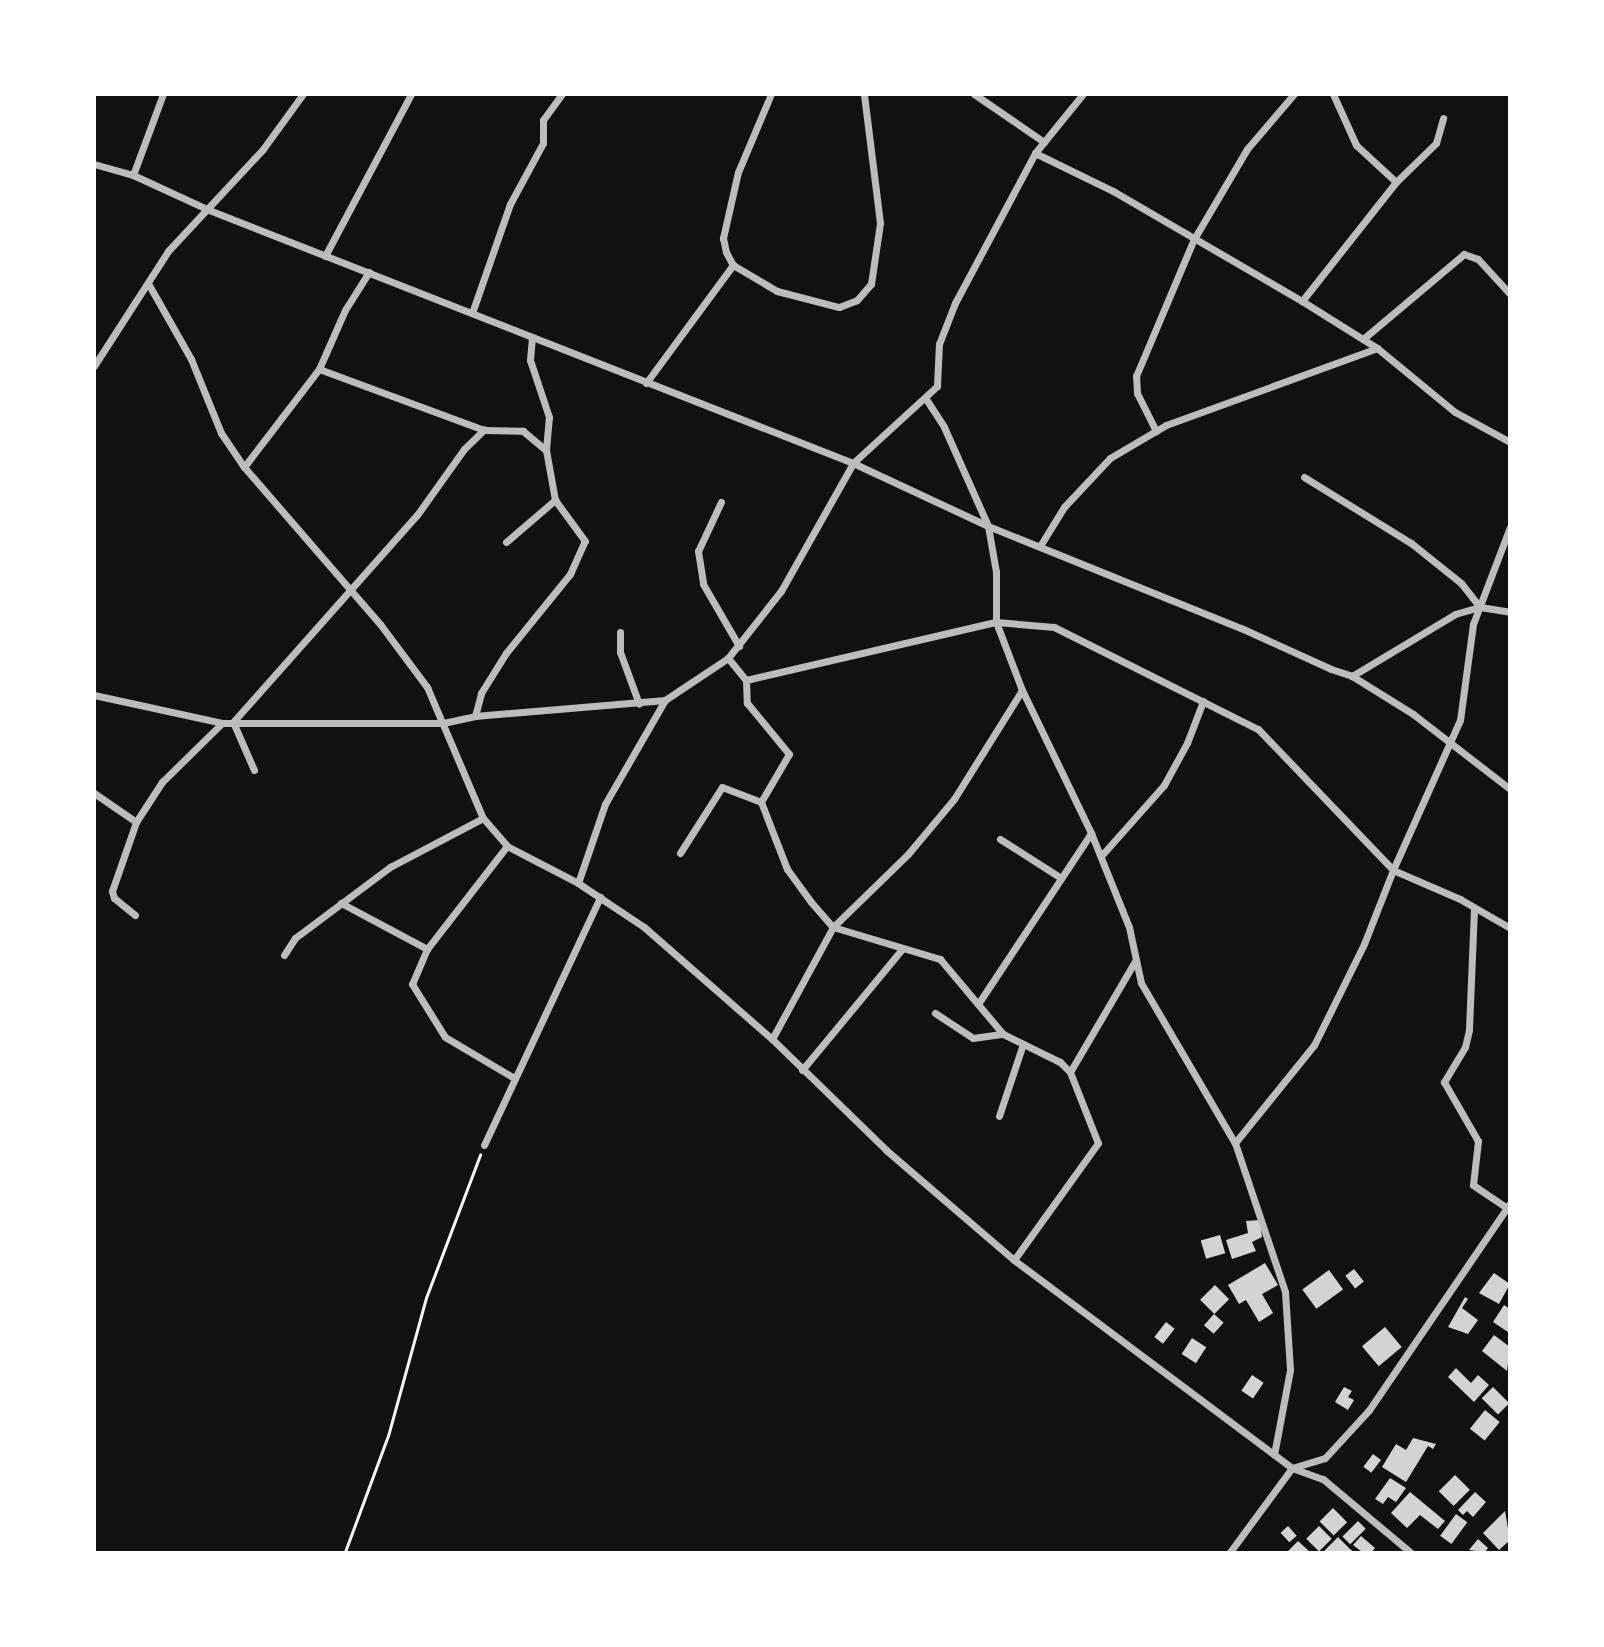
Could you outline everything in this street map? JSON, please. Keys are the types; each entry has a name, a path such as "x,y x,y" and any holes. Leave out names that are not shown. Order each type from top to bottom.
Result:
{"street":[{"path":"133,175 163,94"},
{"path":"94,366 183,231 209,210 263,149 303,94"},
{"path":"325,256 411,94"},
{"path":"472,313 510,204 543,143 543,120 562,94"},
{"path":"771,94 729,204 723,238 733,265 777,290 839,307 857,300 871,284 880,223 864,94"},
{"path":"974,94 1044,142"},
{"path":"94,695 222,723 443,723 475,716 665,700 728,658 739,646 781,591 853,463 926,399 940,374 939,344 946,324 1035,153 1083,94"},
{"path":"1156,431 1134,384 1194,239 1247,149 1294,94"},
{"path":"1333,94 1356,145 1396,182"},
{"path":"1302,301 1396,182 1436,143 1443,118"},
{"path":"1035,153 1113,191 1302,301 1377,348 1455,412 1510,442"},
{"path":"94,164 133,175 209,210 853,463 988,526 1352,676 1413,714 1450,746 1510,789"},
{"path":"1363,339 1464,254 1478,259 1510,293"},
{"path":"646,383 733,265"},
{"path":"244,467 319,369 340,319 369,272"},
{"path":"149,285 191,359 221,433 244,467 427,687 483,818 507,846 578,883 644,927 772,1039 886,1150 1014,1260 1292,1468 1323,1479 1410,1552"},
{"path":"475,716 481,693 506,653 579,561 585,541 555,500 546,450 549,418 530,360 532,337"},
{"path":"1040,546 1064,507 1111,458 1156,431 1377,348"},
{"path":"319,369 484,430 523,431 546,450"},
{"path":"926,399 944,427 988,526 996,572 996,622 1022,690 1101,856 1129,927 1141,983 1235,1143 1285,1292 1290,1370 1274,1455"},
{"path":"233,722 484,430"},
{"path":"1304,477 1411,543 1461,583 1480,607"},
{"path":"506,541 555,500"},
{"path":"720,502 698,551 703,584 739,646"},
{"path":"1235,1143 1314,1045 1363,944 1460,720 1473,624 1510,527"},
{"path":"1352,676 1455,614 1480,607 1510,612"},
{"path":"746,680 996,622 1054,626 1258,729 1393,870 1510,928"},
{"path":"620,632 620,653 639,704"},
{"path":"728,658 746,680 747,703 789,754 761,802"},
{"path":"772,1039 833,927 908,854 954,799 1022,690"},
{"path":"578,883 605,804 665,700"},
{"path":"1101,856 1164,785 1188,743 1203,701"},
{"path":"233,722 254,770"},
{"path":"135,915 114,898 112,891 136,822 162,782 222,723"},
{"path":"680,853 722,787 761,802 787,869 833,927 901,949 923,951 940,959 1003,1034 1060,1062 1070,1072 1098,1143 1014,1260"},
{"path":"94,793 136,822"},
{"path":"284,956 295,938 390,867 483,818"},
{"path":"978,1004 1091,833"},
{"path":"1000,839 1060,878"},
{"path":"507,846 427,949 412,984 435,1025 461,1049 514,1078"},
{"path":"484,1145 600,897"},
{"path":"341,903 427,949"},
{"path":"1230,1552 1292,1468 1325,1458 1369,1410 1508,1205 1473,1185 1480,1151 1478,1141 1444,1082 1465,1047 1469,1030 1475,909"},
{"path":"802,1070 901,949"},
{"path":"1070,1072 1135,961"},
{"path":"935,1013 974,1038 1003,1034"},
{"path":"999,1116 1023,1044"}],"path":[{"path":"345,1552 388,1436 426,1298 484,1145"}],"building":[{"path":"1260,1220 1262,1237 1252,1242 1256,1251 1232,1259 1226,1240 1248,1233 1246,1221"},
{"path":"1220,1235 1225,1253 1206,1259 1201,1241"},
{"path":"1265,1263 1278,1285 1262,1294 1273,1313 1259,1322 1246,1300 1239,1304 1228,1285"},
{"path":"1354,1269 1364,1282 1355,1288 1345,1276"},
{"path":"1329,1270 1343,1289 1316,1309 1302,1289"},
{"path":"1494,1273 1510,1284 1499,1304 1479,1293"},
{"path":"1215,1285 1229,1299 1214,1314 1200,1300"},
{"path":"1465,1297 1468,1299 1462,1308 1478,1320 1468,1334 1448,1327"},
{"path":"1504,1305 1510,1309 1508,1332 1493,1322"},
{"path":"1214,1314 1224,1323 1214,1334 1204,1325"},
{"path":"1166,1322 1175,1329 1163,1344 1154,1337"},
{"path":"1385,1327 1402,1347 1379,1366 1362,1346"},
{"path":"1494,1335 1510,1347 1507,1371 1482,1351"},
{"path":"1192,1338 1206,1347 1196,1363 1182,1354"},
{"path":"1456,1368 1471,1383 1478,1375 1489,1385 1474,1402 1448,1377"},
{"path":"1252,1375 1264,1383 1253,1399 1241,1391"},
{"path":"1344,1387 1352,1391 1348,1397 1354,1400 1348,1410 1335,1402"},
{"path":"1493,1387 1509,1403 1498,1415 1482,1398"},
{"path":"1485,1410 1500,1422 1485,1441 1470,1429"},
{"path":"1413,1438 1436,1444 1433,1449 1428,1446 1406,1482 1382,1467 1396,1444 1406,1450"},
{"path":"1373,1454 1381,1460 1371,1473 1363,1467"},
{"path":"1455,1475 1470,1490 1454,1506 1439,1491"},
{"path":"1390,1478 1406,1488 1396,1502 1388,1497 1383,1504 1375,1499"},
{"path":"1410,1492 1445,1521 1438,1529 1420,1515 1407,1528 1391,1513"},
{"path":"1475,1492 1486,1502 1473,1517 1467,1511 1463,1515 1458,1510"},
{"path":"1333,1508 1347,1522 1334,1536 1320,1521"},
{"path":"1505,1511 1510,1540 1499,1550 1483,1533"},
{"path":"1456,1514 1467,1522 1451,1544 1440,1536"},
{"path":"1358,1521 1366,1529 1350,1544 1342,1537"},
{"path":"1288,1526 1297,1536 1289,1542 1281,1533"},
{"path":"1319,1526 1332,1539 1319,1551 1306,1539"},
{"path":"1361,1536 1375,1548 1372,1552 1362,1552 1353,1545"},
{"path":"1338,1537 1350,1549 1354,1552 1323,1552"},
{"path":"1478,1539 1488,1548 1485,1552 1469,1550"},
{"path":"1298,1541 1310,1552 1287,1552"}]}
